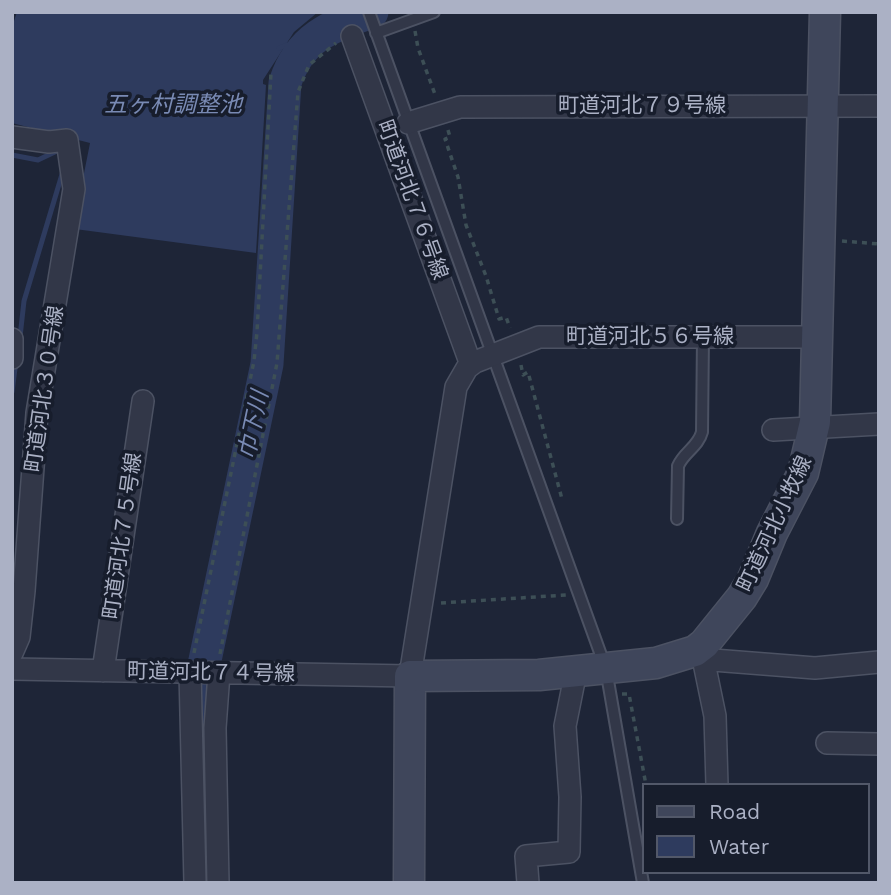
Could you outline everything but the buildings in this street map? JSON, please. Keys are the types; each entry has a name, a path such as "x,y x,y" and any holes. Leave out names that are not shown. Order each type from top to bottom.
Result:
{"street":[{"name":"町道河北小牧線","path":"410,676 507,677 576,671 609,682 656,663 699,654 753,579 772,533 803,473 814,428 825,12"},
{"name":"町道河北７６号線","path":"352,36 481,360"},
{"name":"町道河北７９号線","path":"408,123 460,107 879,106"},
{"name":"町道河北３０号線","path":"12,137 49,142 67,140 74,189 37,413 24,591 19,637 12,653"},
{"name":"町道河北５６号線","path":"481,360 539,337 817,337"},
{"path":"12,339 12,358"},
{"path":"409,883 410,676 456,387 481,360"},
{"name":"町道河北７５号線","path":"103,671 143,401"},
{"path":"773,430 879,424"},
{"path":"717,783 715,716 699,654 816,668 879,662"},
{"name":"町道河北７４号線","path":"12,669 410,676"},
{"path":"528,883 526,856 569,852 570,797 565,726 576,671"},
{"path":"195,883 205,673"},
{"path":"205,673 215,728 218,883"},
{"path":"827,743 879,744"}],"lane":[{"path":"369,12 408,123 481,360 579,594 609,682 643,883"},
{"path":"376,31 434,12"},
{"path":"677,519 679,462 698,443 702,432 703,337"}],"path":[{"path":"205,673 218,667 277,363 298,92 303,75 316,57 333,44 352,36"},
{"path":"205,673 254,361 271,73"},
{"path":"819,239 879,244"},
{"path":"421,604 579,594"},
{"path":"609,682 629,694 646,783"}],"water":[{"name":"五ヶ村調整池","path":"17,12 318,12 294,32 263,80 266,85 256,253 75,229 90,143 12,123 12,27"}],"waterway":[{"name":"巾下川","path":"207,883 204,665 267,364 285,83 291,68 308,44 330,29 372,12"},
{"path":"279,48 318,34"},
{"path":"12,155 38,160 59,150"},
{"path":"20,337 24,301 63,171"},
{"path":"12,392 16,361"}]}
